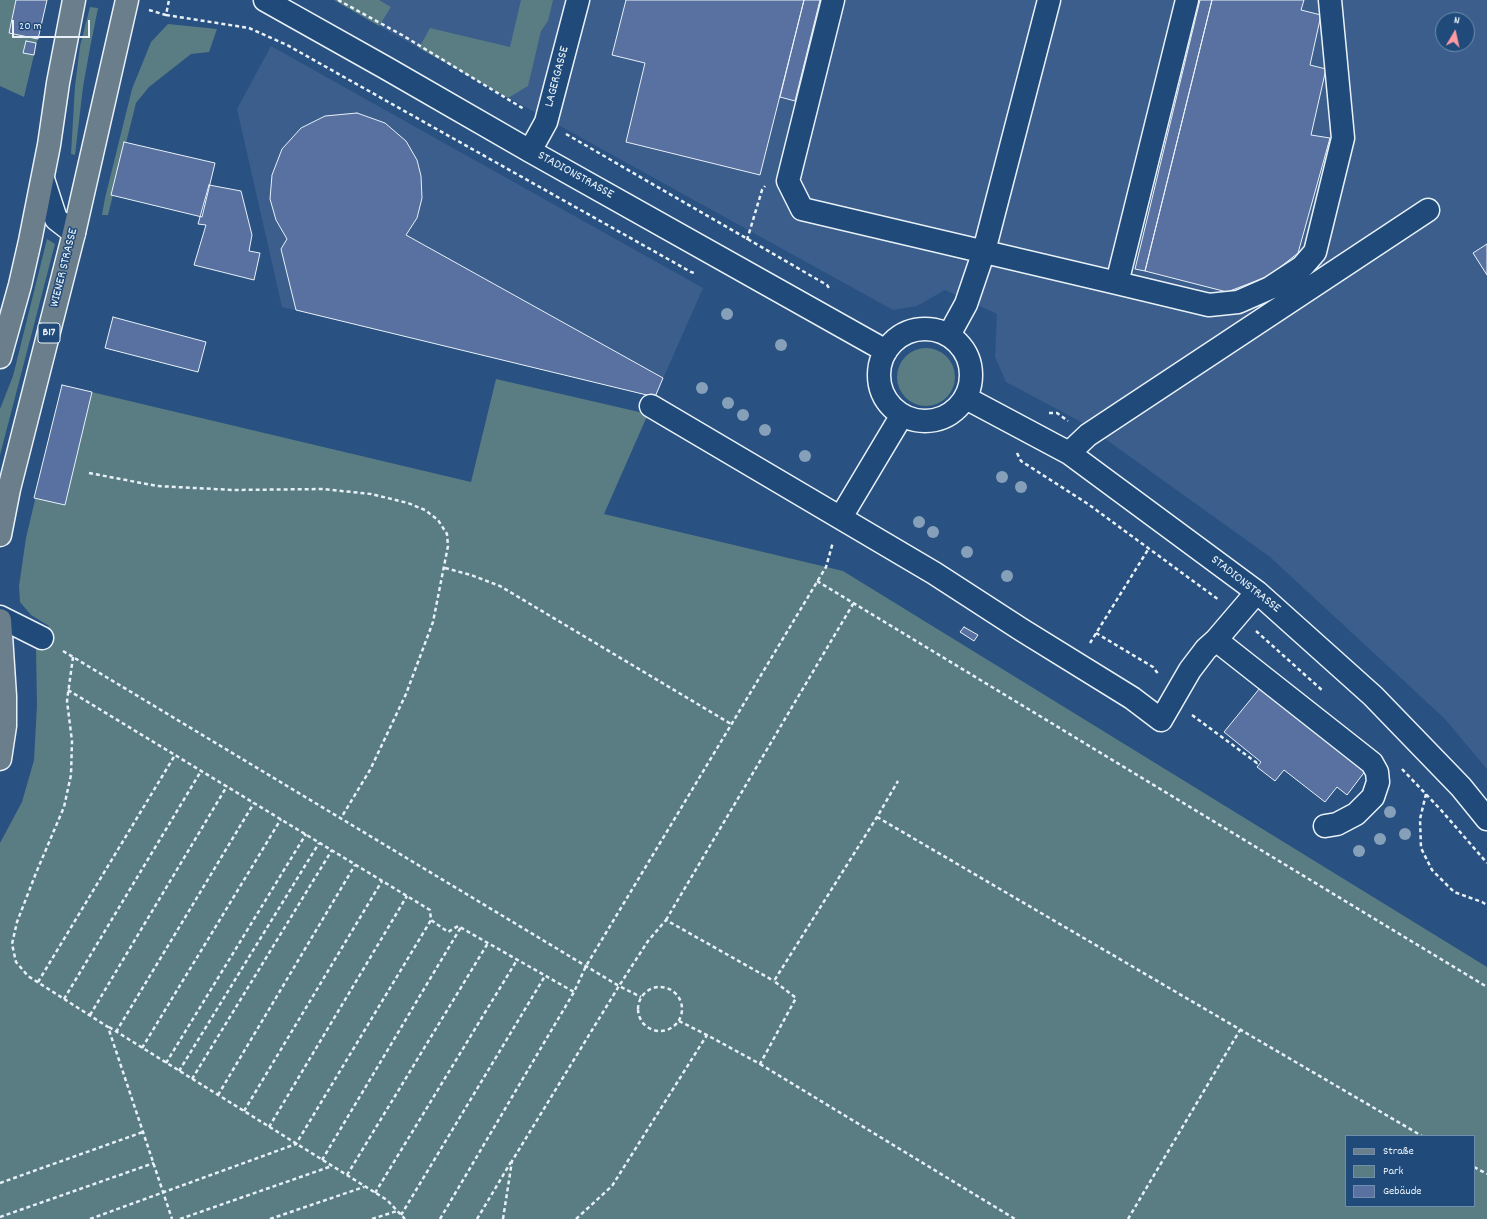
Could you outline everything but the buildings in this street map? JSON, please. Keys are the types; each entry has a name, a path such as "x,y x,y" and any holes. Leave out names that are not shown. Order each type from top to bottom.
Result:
{"main road":[{"path":"0,357 20,285 50,145 63,52 74,0"},
{"name":"WIENER STRASSE","path":"0,534 9,489 74,233 127,0"},
{"path":"0,618 2,698 5,726 0,759"}],"street":[{"name":"STADIONSTRASSE","path":"265,0 530,151 886,350"},
{"name":"LAGERGASSE","path":"530,151 546,122 578,0"},
{"path":"833,0 788,181 802,209 1209,305 1238,302 1270,288 1302,267 1315,252 1343,138 1330,0"},
{"path":"949,335 966,304 984,251 1049,0"},
{"path":"1117,283 1187,0"},
{"path":"42,179 56,219 74,233"},
{"path":"1069,453 1088,435 1428,210"},
{"path":"913,330 933,330 949,335 963,349 970,365 971,383 966,398 955,410 937,420 916,420 902,415 888,403 880,385 879,368 886,350 896,339 913,330"},
{"name":"STADIONSTRASSE","path":"966,398 1069,453 1257,592 1373,696 1461,787 1487,819"},
{"path":"651,406 841,517 940,577 1132,698 1160,720 1190,670 1206,649 1216,640 1257,592"},
{"path":"841,517 902,415"},
{"path":"0,618 42,638"},
{"path":"1216,640 1372,763 1378,772 1378,782 1373,797 1356,814 1337,824 1325,826"}],"path":[{"path":"338,0 402,35 546,122 747,240 827,285"},
{"path":"166,15 249,28 287,45 691,272"},
{"path":"747,240 762,190 767,183 788,181"},
{"path":"89,473 157,486 233,490 323,489 371,494 408,503 425,510 438,520 447,534 448,546 433,622 406,694 370,770 341,818"},
{"path":"440,1219 574,992 586,966 826,567 841,517"},
{"path":"1077,664 1149,548"},
{"path":"444,568 471,575 500,586 731,724"},
{"path":"817,581 1487,987"},
{"path":"477,1219 619,986 648,941 666,920 853,604"},
{"path":"42,638 619,986 641,997"},
{"path":"73,657 67,701 72,741 71,775 64,807 16,922 12,944 16,962 28,976 387,1200 405,1219"},
{"path":"68,690 430,910 431,920 296,1144 90,1219"},
{"path":"38,982 175,755"},
{"path":"64,999 201,771"},
{"path":"774,981 898,781"},
{"path":"90,1015 227,786"},
{"path":"1487,863 1426,793 1420,819 1421,848 1432,870 1454,892 1487,905"},
{"path":"116,1032 254,803"},
{"path":"877,817 1420,1135"},
{"path":"142,1048 281,819"},
{"path":"166,1063 306,834"},
{"path":"180,1071 319,843"},
{"path":"192,1079 332,850"},
{"path":"218,1095 356,865"},
{"path":"244,1111 382,881"},
{"path":"269,1127 407,896"},
{"path":"431,920 448,932 458,926 461,927 574,992"},
{"path":"666,920 774,981 796,998 760,1064"},
{"path":"322,1160 461,927"},
{"path":"347,1175 488,943"},
{"path":"376,1193 517,960"},
{"path":"401,1215 545,976"},
{"path":"660,987 675,992 682,1006 682,1014 679,1021 668,1030 654,1031 648,1028 639,1018 638,1004 641,997 653,988 660,987"},
{"path":"679,1021 760,1064 1015,1219"},
{"path":"108,1027 172,1219"},
{"path":"1128,1219 1240,1030"},
{"path":"576,1219 612,1186 707,1035"},
{"path":"0,1183 143,1132"},
{"path":"504,1219 512,1161 514,1158"},
{"path":"0,1217 154,1163"},
{"path":"180,1219 332,1166"},
{"path":"1475,1168 1487,1174"},
{"path":"270,1219 365,1186"},
{"path":"372,1219 397,1210"}],"shaded area":[{"path":"334,0 1487,0 1487,769 1444,718 1270,557 1083,423 1006,382 995,357 997,314 945,290 917,306 893,310"},
{"path":"271,46 703,288 655,397 282,307 237,109"}],"green space":[{"path":"0,0 47,0 24,97 0,86"},
{"path":"334,0 379,0 391,7 379,26"},
{"path":"521,0 553,0 548,21 541,31 528,86 508,98 419,48 430,28 510,47"},
{"path":"90,7 98,8 83,87 75,155 71,154 75,86 80,46"},
{"path":"168,24 217,29 209,52 191,54 149,87 136,103 108,215 102,215 132,89 151,42"},
{"path":"47,239 55,244 0,455 0,409 13,376"},
{"path":"926,348 937,350 947,356 953,366 955,377 953,388 947,398 937,404 926,406 915,404 905,398 899,388 897,377 899,366 905,356 915,350"},
{"path":"496,379 648,414 604,514 843,571 1487,967 1487,1219 0,1219 0,843 22,802 34,760 37,705 36,649 49,626 31,615 20,602 19,586 26,538 62,385 471,482"}]}
